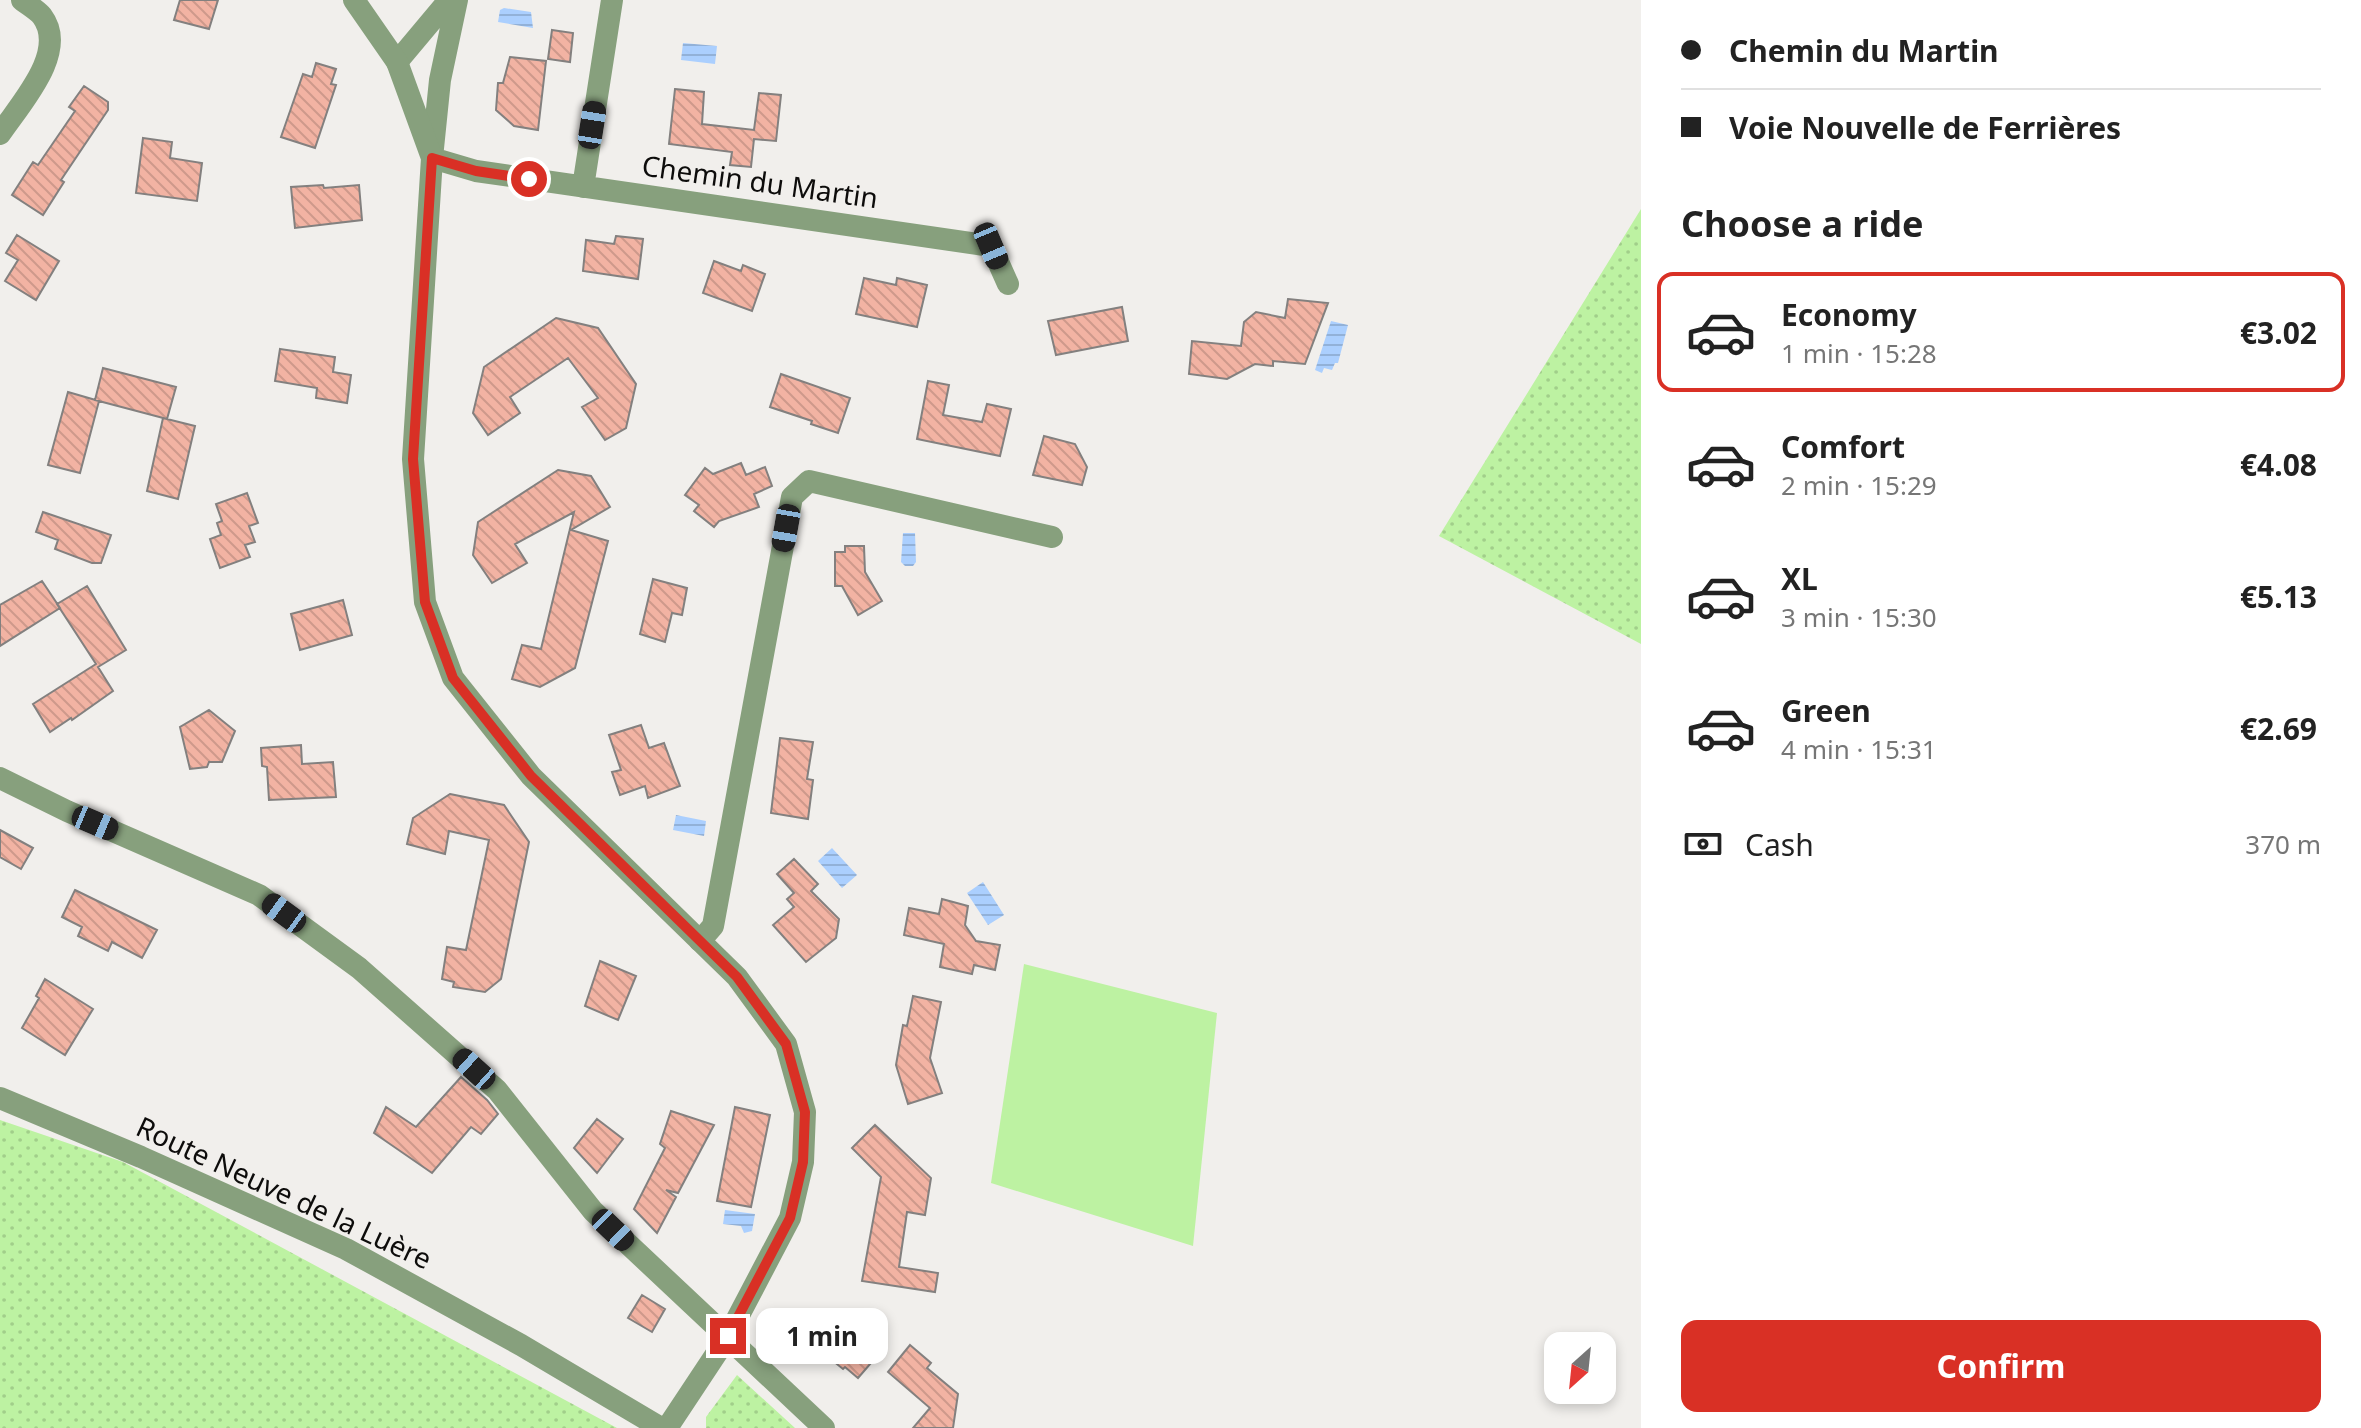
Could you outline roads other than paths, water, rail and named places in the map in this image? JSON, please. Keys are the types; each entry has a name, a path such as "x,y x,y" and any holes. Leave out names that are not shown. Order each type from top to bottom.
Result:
{"street":[{"path":"0,134 46,66 52,38 42,16 22,0"},
{"path":"354,0 397,62 432,158"},
{"path":"397,62 449,0"},
{"path":"457,0 440,80 432,158 413,459 425,602 453,678 531,776 737,977 786,1044 805,1112 803,1162 790,1218 728,1336 667,1428"},
{"path":"583,187 612,0"},
{"name":"Chemin du Martin","path":"432,158 476,171 991,246 1008,284"},
{"path":"700,941 713,926 792,497 809,481 1052,537"},
{"path":"0,778 67,811 259,895 359,968 497,1090 593,1211 824,1428"},
{"name":"Route Neuve de la Luère","path":"0,1098 346,1249 521,1345 661,1428"}],"water":[{"path":"500,10 531,12 533,28 498,22"},
{"path":"683,43 717,46 715,64 681,60"},
{"path":"1331,321 1348,325 1338,363 1332,370 1324,368 1322,373 1315,370"},
{"path":"903,533 915,533 916,562 913,566 905,566 901,562"},
{"path":"676,815 706,821 704,836 673,830"},
{"path":"832,848 857,875 842,888 818,861"},
{"path":"983,882 1004,915 988,925 967,893"},
{"path":"725,1210 755,1214 752,1231 744,1233 741,1226 723,1224"}]}
